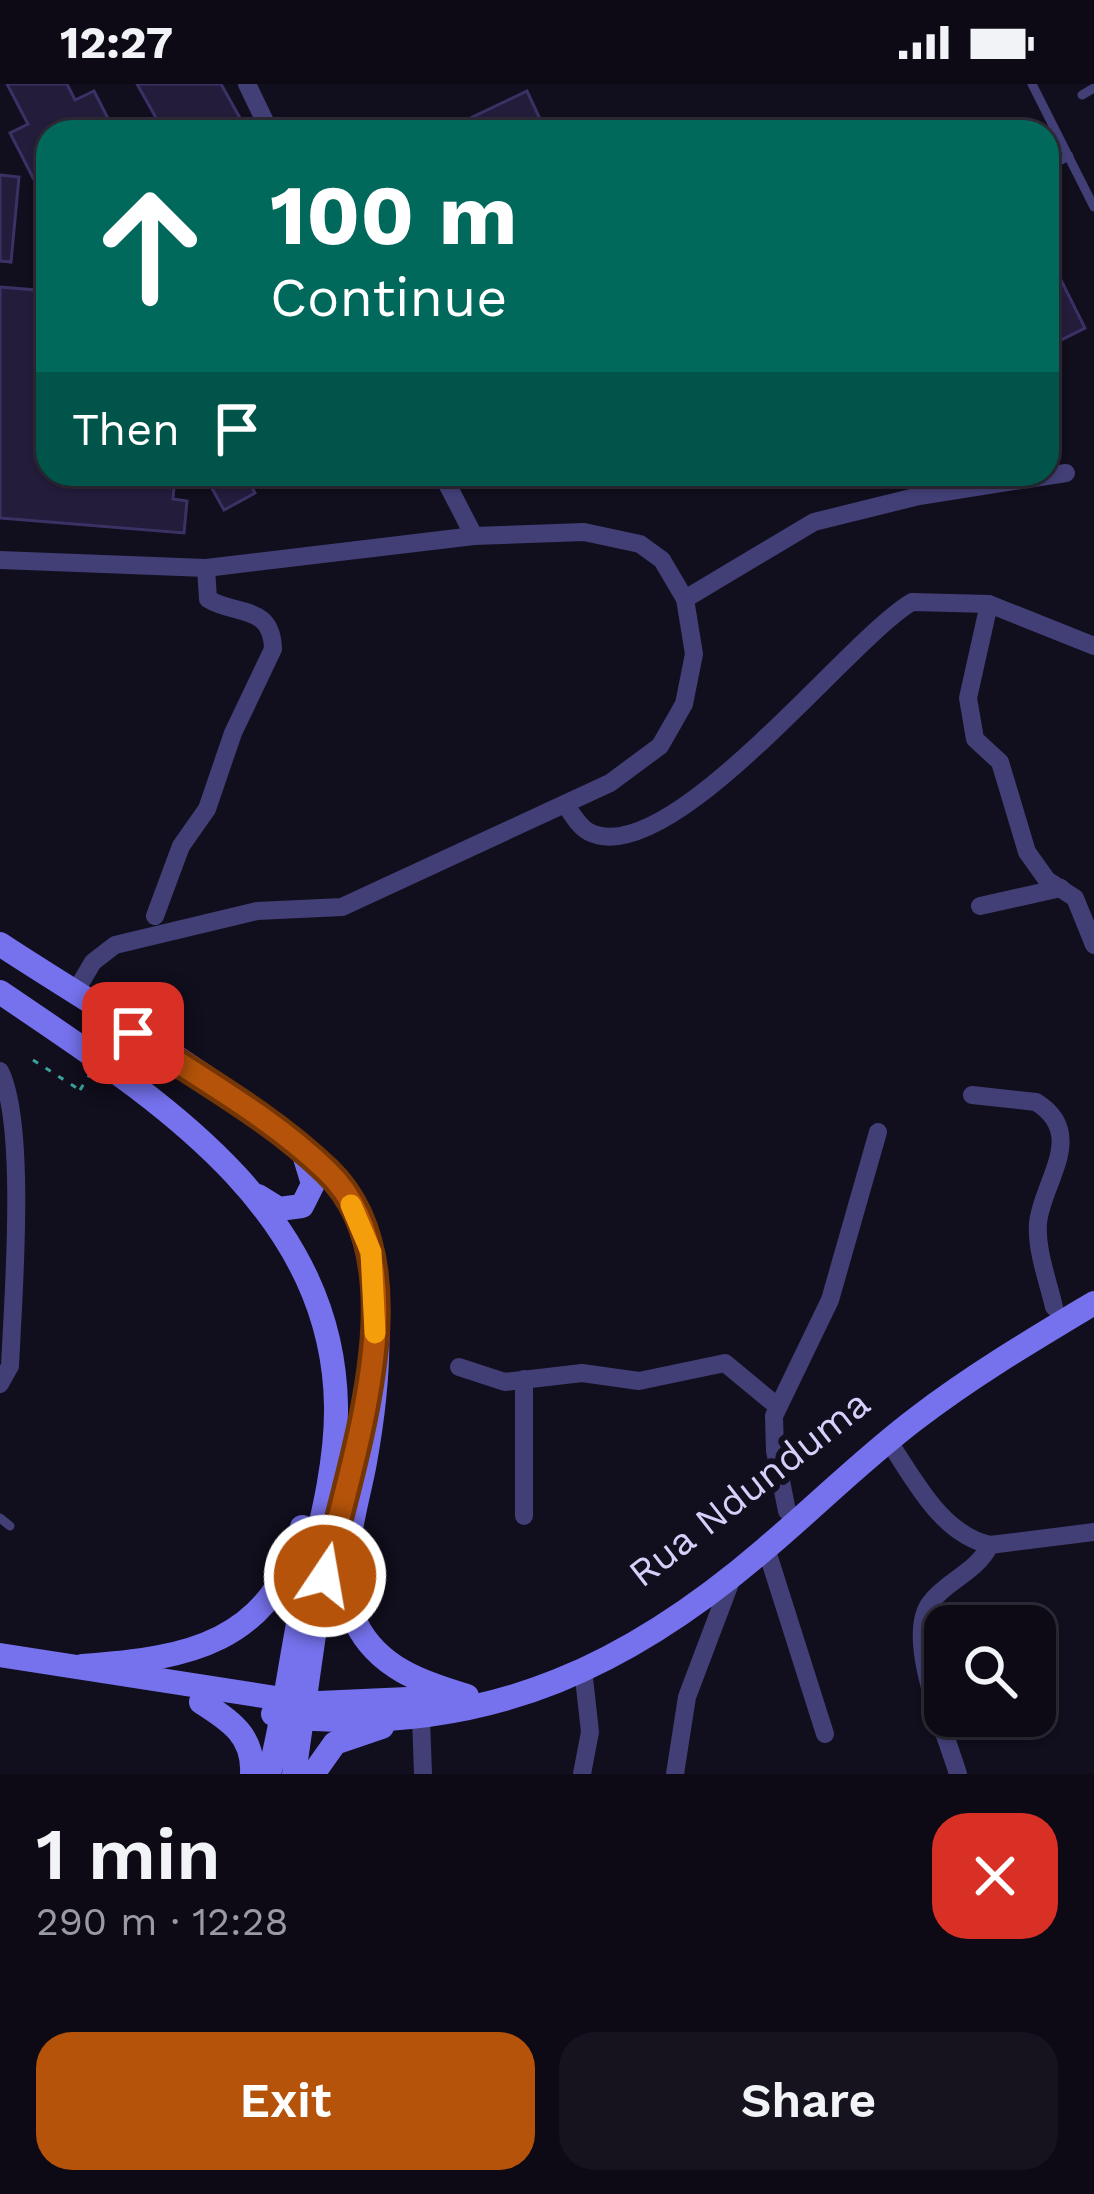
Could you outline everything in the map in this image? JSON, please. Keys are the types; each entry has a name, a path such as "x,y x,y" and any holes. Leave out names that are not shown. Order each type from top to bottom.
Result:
{"main road":[{"path":"0,944 244,1105 340,1187 371,1252 374,1357 369,1439 346,1568 355,1621 397,1670 467,1704 526,1696 583,1670 733,1576 889,1442 982,1372 1094,1303"},
{"path":"0,992 174,1115 256,1195 279,1209 302,1206 313,1184 302,1150"},
{"path":"256,1195 307,1278 328,1333 336,1409 268,1774"},
{"path":"82,1666 159,1661 217,1642 270,1599 295,1557 320,1435 318,1346 300,1284 270,1217"},
{"name":"Rua Ndunduma","path":"0,1669 201,1702 412,1719 467,1704 590,1650 683,1594 911,1406 1054,1307 1094,1286"},
{"path":"293,1774 316,1614 374,1357"},
{"name":"Rua Ndunduma","path":"0,1654 275,1706"},
{"path":"201,1702 241,1731 253,1760 252,1774"},
{"name":"Rua Ndunduma","path":"316,1711 467,1704"},
{"path":"313,1774 335,1743 412,1719"}],"street":[{"path":"247,84 264,120"},
{"path":"1059,474 1066,473"},
{"path":"448,486 474,536"},
{"path":"685,599 814,522 983,486"},
{"path":"0,560 206,568 474,536 584,532 617,537 662,560 685,599 694,654 673,728 640,762 565,805 342,907 256,911 116,945 93,962 74,994"},
{"path":"155,916 181,846 207,809 233,733 273,649 273,635 257,614 208,599 206,568"},
{"path":"565,805 589,832 603,836 635,830 733,771 898,610 930,599 989,604 1094,646"},
{"path":"989,604 968,698 969,721 982,751 1000,762 1027,852 1047,880 1075,898 1094,945"},
{"path":"980,906 1061,888"},
{"path":"0,1071 8,1090 14,1145 12,1334 10,1366 0,1384"},
{"path":"972,1095 1036,1102 1057,1126 1062,1159 1039,1216 1054,1307"},
{"path":"788,1511 772,1427 777,1406 830,1300 878,1132"},
{"path":"459,1367 491,1379 582,1373 639,1381 725,1363 777,1406"},
{"path":"524,1379 524,1516"},
{"path":"889,1442 952,1528 990,1545 1094,1532"},
{"path":"958,1774 919,1634 927,1606 974,1568 990,1545"},
{"path":"766,1548 824,1734"},
{"path":"675,1774 687,1697 733,1576"},
{"path":"583,1670 590,1732 583,1774"},
{"path":"412,1719 423,1774"}],"lane":[{"path":"1032,84 1050,120"},
{"path":"1082,94 1094,88"},
{"path":"1059,137 1094,207"},
{"path":"1059,161 1069,156"},
{"path":"0,1518 10,1526"}],"path":[{"path":"33,1060 80,1090 138,998 185,1029"}],"building":[{"path":"7,84 67,84 75,100 94,91 109,120 36,120 36,184 10,133 28,124"},
{"path":"137,84 221,84 240,118 237,120 157,120"},
{"path":"527,91 540,120 466,120"},
{"path":"0,175 19,177 11,262 0,261"},
{"path":"1059,276 1085,328 1059,341"},
{"path":"0,287 36,290 36,486 174,486 173,499 187,501 184,533 0,518"},
{"path":"211,486 251,486 255,493 224,510"}],"slow traffic":[{"path":"351,1205 371,1252 375,1333"}],"route":[{"path":"133,1033 244,1105 330,1173 349,1200 371,1252 376,1288 374,1357 325,1576"}]}
